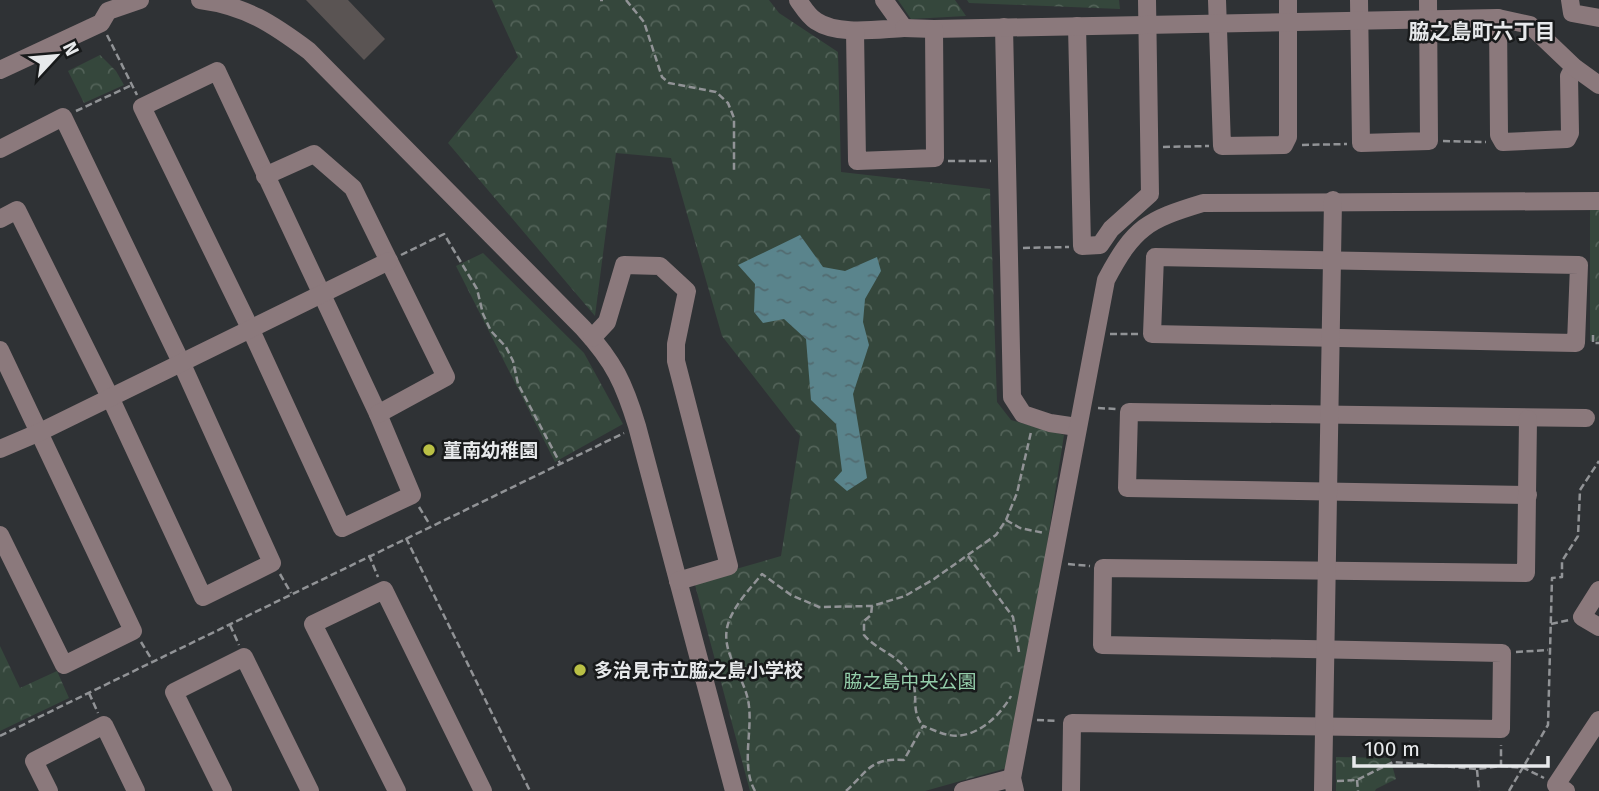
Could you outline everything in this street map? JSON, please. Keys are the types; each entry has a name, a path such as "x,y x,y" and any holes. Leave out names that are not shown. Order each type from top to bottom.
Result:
{"street":[{"path":"0,70 101,23 108,11 140,0"},
{"path":"202,0 251,13 275,26 309,51 593,338 609,358 627,392 637,426 734,791"},
{"path":"798,0 809,16 819,23 855,31 1498,18 1530,25 1574,67 1599,85"},
{"path":"884,0 904,28"},
{"path":"1077,26 1083,246 1100,245 1111,229 1150,194 1147,0"},
{"path":"1217,0 1222,146 1284,145 1288,137 1288,0"},
{"path":"1359,0 1362,143 1429,141 1427,0"},
{"path":"1570,0 1572,13 1599,18"},
{"path":"1498,18 1499,135 1503,142 1567,139 1570,133 1569,76 1574,67"},
{"path":"1004,27 1012,397 1023,414 1077,427"},
{"path":"855,31 858,161 935,158 934,29"},
{"path":"217,71 265,176 378,414 412,495 342,528 250,328 142,107 217,71"},
{"path":"0,149 63,117 181,362 272,563 203,597 110,397 18,211 0,219"},
{"path":"265,176 314,154 353,188 446,377 378,414"},
{"path":"963,791 1013,785 1106,280 1121,251 1141,230 1165,215 1203,203 1333,200 1599,201"},
{"path":"1323,787 1333,200"},
{"path":"1155,257 1332,259 1578,265 1576,342 1152,334 1155,257"},
{"path":"0,449 389,261"},
{"path":"593,338 607,322 624,265 660,266 687,291 676,344 678,374 729,566 678,580"},
{"path":"0,350 133,631 64,665 0,535"},
{"path":"1528,495 1127,488 1129,412 1586,418"},
{"path":"1071,791 1072,723 1501,729 1502,653 1101,645 1103,568 1527,573 1528,419"},
{"path":"397,791 313,624 384,590 484,791"},
{"path":"1599,590 1582,617 1599,627"},
{"path":"223,791 174,692 244,657 310,791"},
{"path":"1561,788 1599,720"},
{"path":"49,791 34,761 104,725 136,791"}],"path":[{"path":"626,0 643,22 662,76 669,83 716,92 728,103 734,118 734,172"},
{"path":"101,23 142,107"},
{"path":"63,117 132,85"},
{"path":"1429,141 1503,142"},
{"path":"1284,145 1362,143"},
{"path":"1150,148 1222,146"},
{"path":"935,158 1008,161"},
{"path":"389,261 444,234 477,289 483,314 491,331 510,354 518,384 560,463"},
{"path":"1008,249 1083,246"},
{"path":"1096,334 1152,334"},
{"path":"1082,408 1119,409 1129,412"},
{"path":"755,791 749,777 748,702 743,681 727,650 727,627 737,607 762,573 791,596 818,607 872,606 905,596 996,535 1006,520 1017,493 1033,418"},
{"path":"0,736 637,426"},
{"path":"1509,791 1548,725 1552,578 1562,577 1562,561 1578,536 1580,490 1599,461"},
{"path":"412,495 430,526"},
{"path":"1006,520 1020,528 1058,535"},
{"path":"406,538 530,791"},
{"path":"369,555 384,590"},
{"path":"968,556 1013,617 1019,652 1018,664"},
{"path":"272,563 291,594"},
{"path":"1052,563 1103,568"},
{"path":"872,606 871,615 864,621 864,635 871,643 901,662 912,680 916,717 923,726 951,736 970,733 998,715 1016,688"},
{"path":"230,624 244,657"},
{"path":"133,631 152,660"},
{"path":"1502,653 1549,650"},
{"path":"89,692 104,725"},
{"path":"1024,719 1072,723"},
{"path":"846,791 868,768 885,759 904,760 923,726"},
{"path":"1501,729 1501,766"},
{"path":"1323,787 1357,780 1393,762 1477,769 1501,766 1524,768 1561,788"},
{"path":"1477,769 1479,791"},
{"path":"1357,780 1358,791"}],"green space":[{"name":"脇之島中央公園","path":"492,0 769,0 779,13 838,52 841,172 990,189 997,402 1011,420 1064,435 1014,758 1007,768 925,791 750,791 694,581 781,556 800,436 722,336 671,158 616,153 595,316 448,143 518,57"},
{"path":"898,0 955,0 966,16 911,19"},
{"path":"967,0 1119,0 1120,9 969,3"},
{"path":"100,55 116,71 124,85 84,103 68,71"},
{"path":"1590,208 1599,208 1599,341 1590,341"},
{"path":"483,253 584,353 623,424 555,462 456,266"},
{"path":"0,646 20,688 57,671 69,698 0,731"},
{"path":"1336,757 1390,758 1396,779 1375,791 1336,791"}],"water":[{"path":"800,235 823,267 845,271 877,257 881,271 865,299 863,322 869,345 853,394 867,478 847,491 834,480 842,471 836,424 811,400 806,339 784,319 763,323 754,312 755,284 738,265"}],"building":[{"path":"306,0 348,0 385,39 364,60"}],"place":[{"name":"菫南幼稚園","path":"429,450"},
{"name":"多治見市立脇之島小学校","path":"580,670"}],"district":[{"name":"脇之島町六丁目","path":"1482,32"}]}
